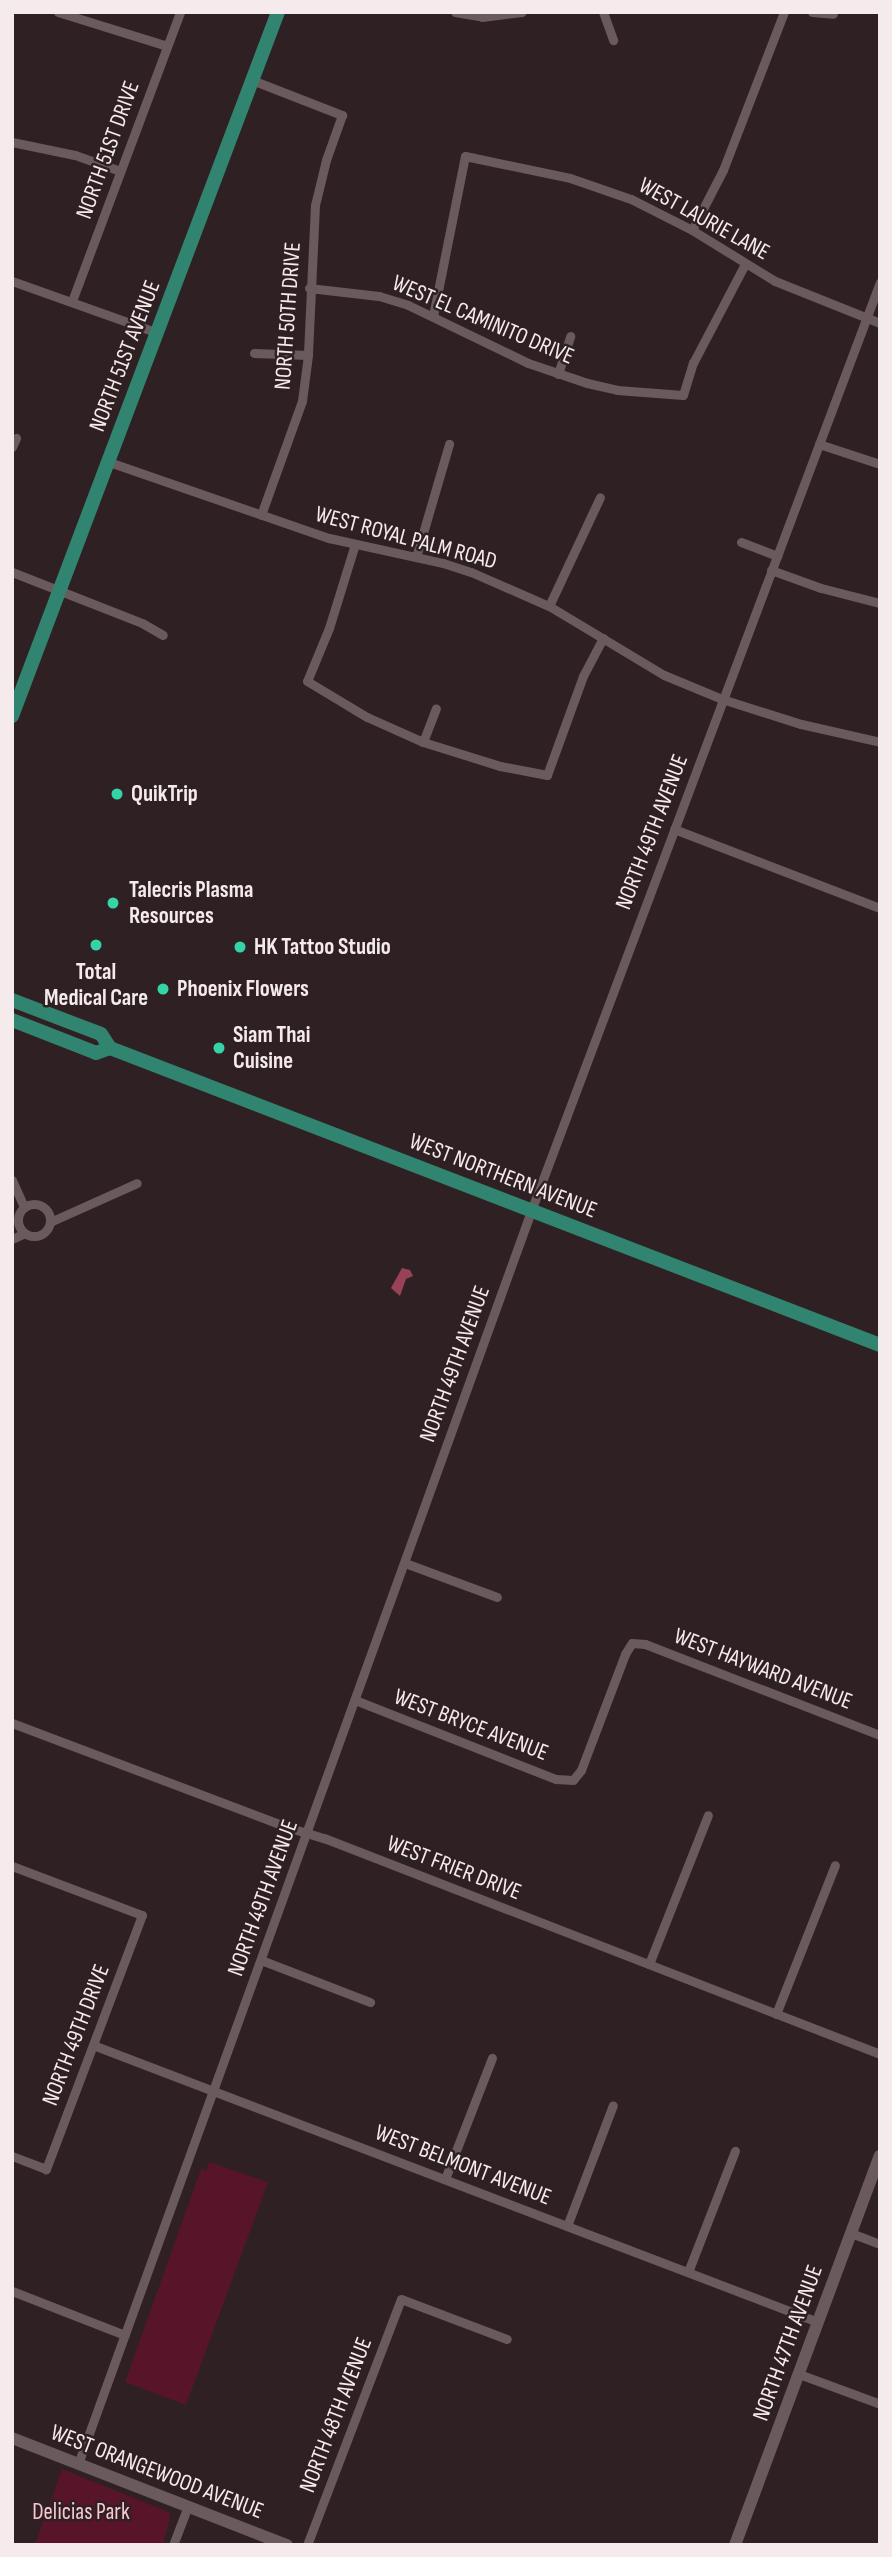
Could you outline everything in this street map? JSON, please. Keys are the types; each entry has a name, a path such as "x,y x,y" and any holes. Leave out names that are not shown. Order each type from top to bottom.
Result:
{"main road":[{"name":"NORTH 51ST AVENUE","path":"12,716 278,12"},
{"name":"WEST NORTHERN AVENUE","path":"12,1000 101,1034 110,1048 880,1345"},
{"name":"WEST NORTHERN AVENUE","path":"12,1020 96,1053 110,1048"}],"street":[{"path":"58,12 167,46"},
{"name":"NORTH 51ST DRIVE","path":"72,301 180,12"},
{"path":"455,12 482,17 522,12"},
{"path":"603,12 613,40"},
{"path":"692,230 728,159 784,12"},
{"path":"812,12 833,14"},
{"name":"NORTH 50TH DRIVE","path":"252,80 342,115 319,183 309,288 308,355 302,401 261,516"},
{"path":"12,142 65,153 120,171"},
{"name":"WEST LAURIE LANE","path":"433,316 445,267 465,156 524,166 592,185 652,209 775,281 880,323"},
{"name":"WEST EL CAMINITO DRIVE","path":"309,288 379,296 433,316 558,374 617,390 683,395 693,363 745,264"},
{"path":"12,281 158,333"},
{"name":"NORTH 49TH AVENUE","path":"78,2464 531,1211 880,282"},
{"path":"558,374 570,336"},
{"path":"254,353 308,355"},
{"path":"416,557 449,444"},
{"path":"819,444 880,464"},
{"name":"WEST ROYAL PALM ROAD","path":"109,461 261,516 355,544 471,572 549,606 664,674 722,699 801,724 880,742"},
{"path":"549,606 600,497"},
{"path":"741,542 777,556"},
{"path":"355,544 329,628 307,681 367,717 423,742 500,766 547,775 583,676 603,638"},
{"path":"771,570 821,588 880,603"},
{"path":"12,572 142,623 163,635"},
{"path":"423,742 436,708"},
{"path":"674,829 880,908"},
{"path":"12,1180 24,1207"},
{"path":"12,1239 25,1233 41,1234 50,1222 137,1183"},
{"path":"25,1233 18,1220 24,1207 34,1203 44,1207 50,1222"},
{"path":"405,1563 497,1597"},
{"name":"WEST HAYWARD AVENUE","path":"573,1780 581,1770 625,1654 632,1643 645,1644 880,1735"},
{"name":"WEST BRYCE AVENUE","path":"355,1700 556,1779 573,1780"},
{"name":"WEST FRIER DRIVE","path":"12,1723 307,1833 880,2054"},
{"path":"649,1964 708,1815"},
{"path":"776,2014 835,1865"},
{"name":"NORTH 49TH DRIVE","path":"12,1866 142,1915 46,2169 12,2156"},
{"path":"261,1961 370,2002"},
{"name":"WEST BELMONT AVENUE","path":"93,2045 818,2322"},
{"path":"445,2179 492,2058"},
{"path":"567,2226 613,2105"},
{"path":"688,2272 735,2151"},
{"name":"NORTH 47TH AVENUE","path":"735,2545 880,2157"},
{"path":"851,2233 880,2244"},
{"path":"12,2291 125,2335"},
{"name":"NORTH 48TH AVENUE","path":"307,2545 401,2299 507,2339"},
{"path":"799,2374 880,2404"},
{"name":"WEST ORANGEWOOD AVENUE","path":"12,2438 287,2545"},
{"path":"173,2545 187,2508"}],"green space":[{"path":"209,2162 268,2182 186,2405 125,2382 201,2169 206,2171"},
{"name":"Delicias Park","path":"62,2469 171,2513 163,2545 35,2545"}],"shaded area":[{"path":"402,1268 410,1270 413,1276 406,1279 400,1296 391,1288"}],"place":[{"name":"QuikTrip","path":"117,794"},
{"name":"Talecris Plasma Resources","path":"113,903"},
{"name":"Total Medical Care","path":"96,945"},
{"name":"HK Tattoo Studio","path":"240,947"},
{"name":"Phoenix Flowers","path":"163,989"},
{"name":"Siam Thai Cuisine","path":"219,1048"}]}
